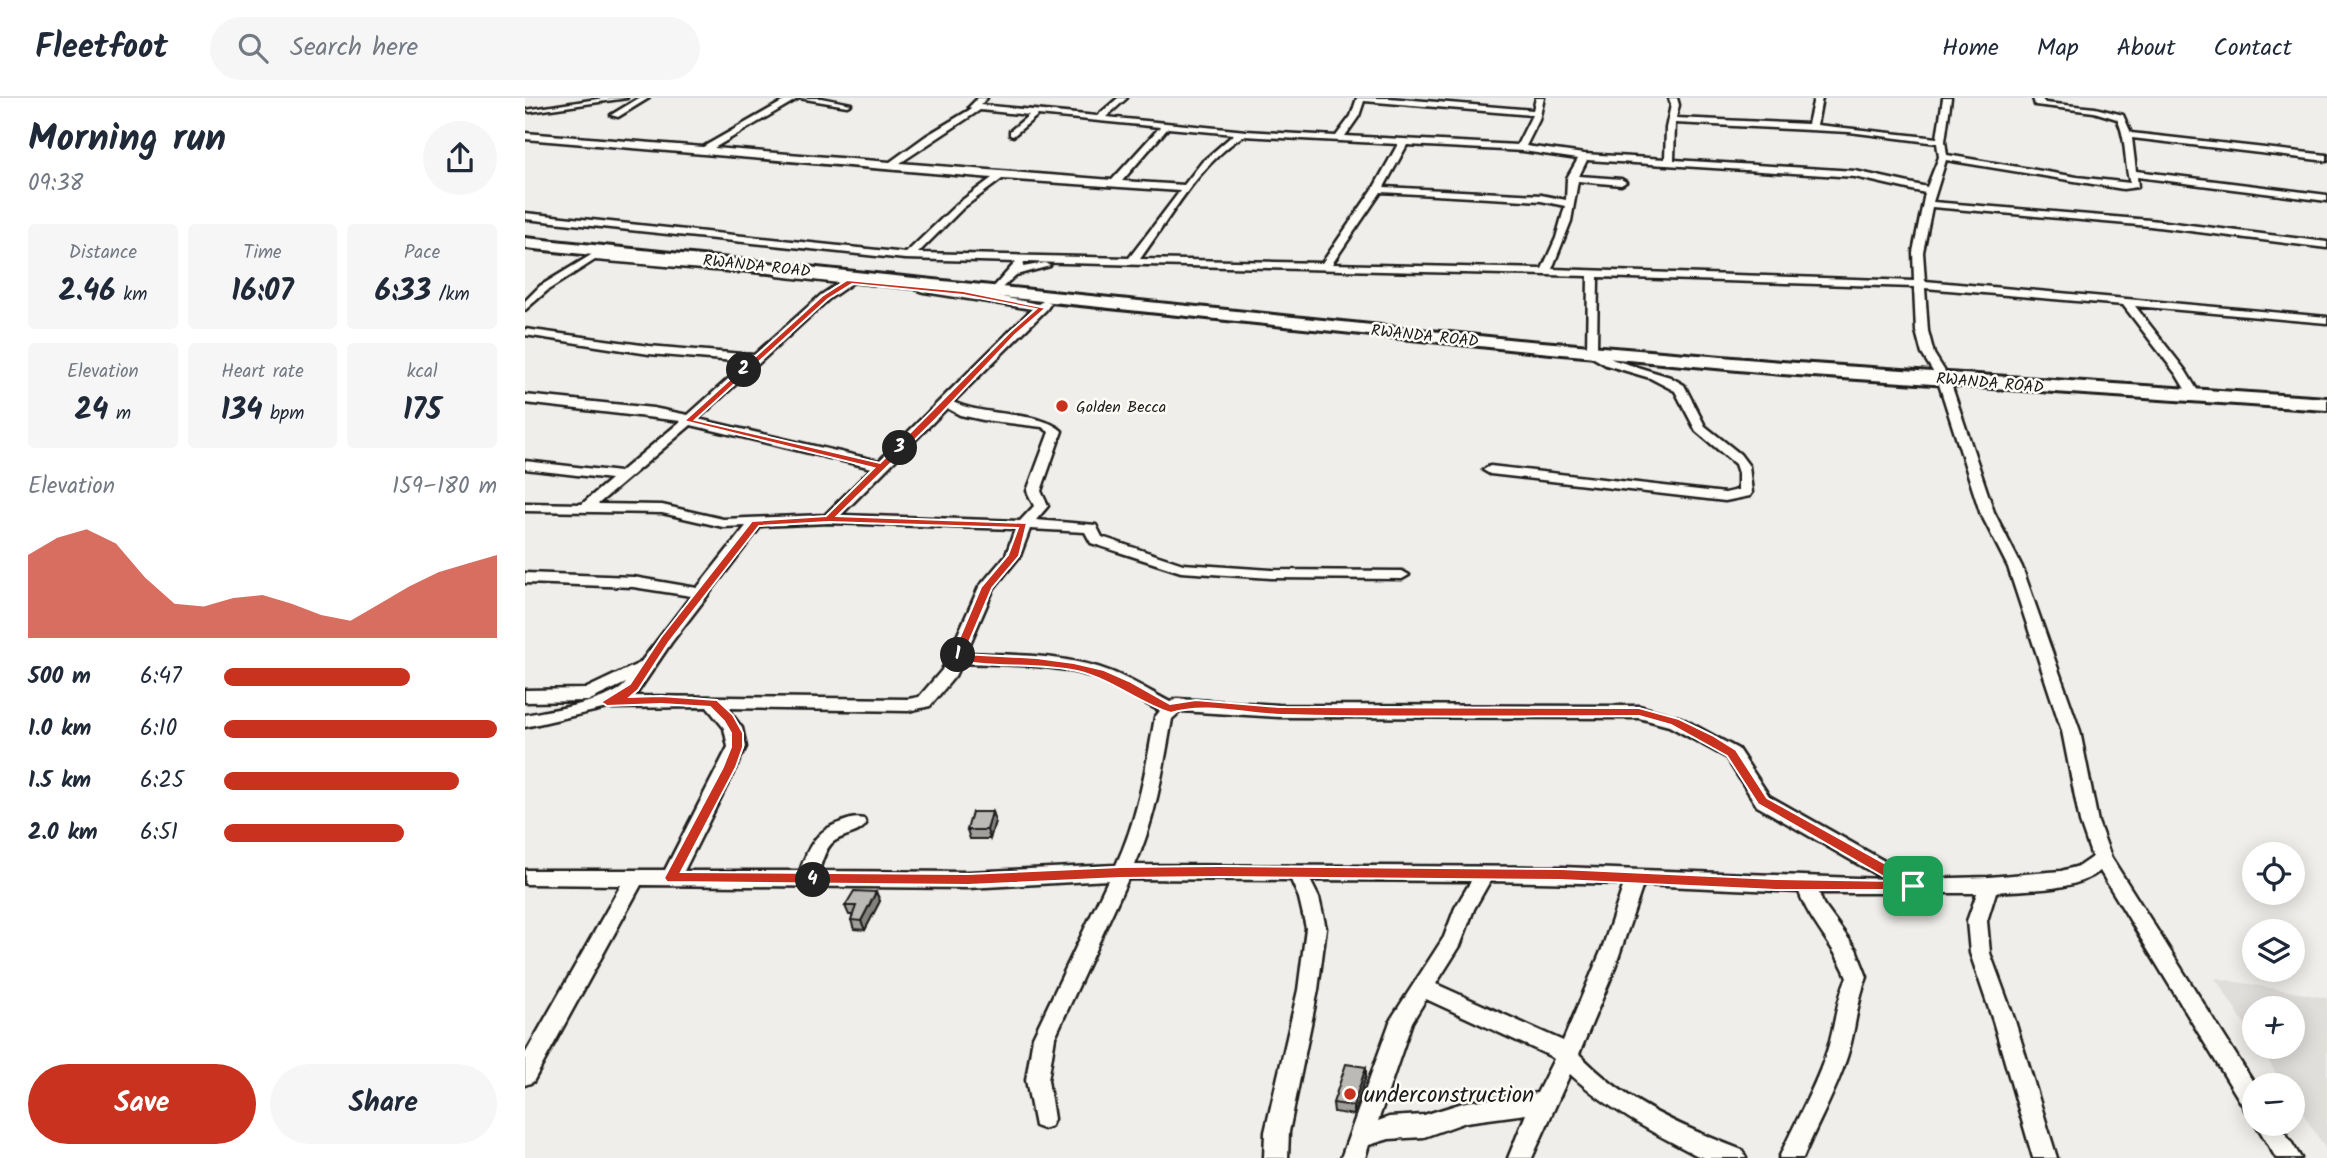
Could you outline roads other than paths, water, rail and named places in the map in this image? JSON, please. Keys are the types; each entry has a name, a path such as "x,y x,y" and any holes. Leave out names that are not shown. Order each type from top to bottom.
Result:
{"highway":[{"name":"RWANDA ROAD","path":"525,243 599,253 996,290 1046,302 1591,352 1943,379 2327,404"}],"street":[{"path":"527,111 555,98"},
{"path":"527,111 589,100 623,98"},
{"path":"615,115 645,98"},
{"path":"771,98 847,104"},
{"path":"704,150 797,98"},
{"path":"977,109 973,106 982,98"},
{"path":"1097,120 1123,98"},
{"path":"1338,139 1355,116 1361,98 1535,113"},
{"path":"1523,148 1521,144 1535,120 1540,98"},
{"path":"1669,162 1675,105 1673,98"},
{"path":"1812,128 1818,98"},
{"path":"1947,98 1941,141 1943,157 1930,191 1918,252 1921,331 1927,354 1943,379 1987,512 2015,567 2071,732 2089,822 2102,859 2242,1085"},
{"path":"1943,157 2123,187 2135,185 2130,173 2127,135 2123,122 2114,114 2044,105 2037,102 2037,98"},
{"path":"892,165 929,138 977,109 1240,130 1244,134"},
{"path":"1013,133 1034,115"},
{"path":"1672,120 1872,131 1941,141"},
{"path":"1116,182 1167,124"},
{"path":"1132,262 1185,188 1215,152 1244,134 1523,148 1584,157 1855,174 1930,191"},
{"path":"2127,135 2327,158"},
{"path":"525,136 1000,176 1185,188"},
{"path":"1324,268 1378,189 1404,142"},
{"path":"1546,271 1556,252 1570,204 1572,178 1584,157"},
{"path":"2130,173 2327,198"},
{"path":"909,256 960,206 1000,176"},
{"path":"1572,178 1621,181"},
{"path":"1378,189 1541,198 1570,204"},
{"path":"1927,204 2150,223 2327,245"},
{"path":"525,216 909,256 1324,268 1546,271 1919,285 2327,320"},
{"path":"525,307 544,288 599,253 1046,302"},
{"path":"996,290 1024,260"},
{"path":"1013,272 1041,268 1057,261"},
{"path":"1490,470 1725,497 1745,493 1745,474 1741,462 1697,424 1679,387 1644,370 1602,360 1591,352 1593,273"},
{"path":"816,278 824,286 822,300"},
{"path":"586,507 690,420 822,300 850,281"},
{"path":"829,519 1046,302"},
{"path":"2127,303 2142,326 2175,364 2195,396"},
{"path":"525,332 649,350 755,359"},
{"path":"525,399 653,412 881,466"},
{"path":"607,702 661,700 713,703 918,704 929,698 956,658 987,587 1013,556 1024,524 1041,506 1034,491 1055,435 1054,427 964,412 946,402"},
{"path":"525,466 623,475"},
{"path":"525,507 662,509 710,522 756,523 829,519 1070,525 1091,528 1096,540 1181,568 1271,574 1402,575"},
{"path":"525,721 607,702 628,693 756,523"},
{"path":"525,578 633,582 702,593"},
{"path":"956,658 1037,662 1074,667 1099,673 1125,684 1171,709"},
{"path":"525,696 588,695 647,666"},
{"path":"671,878 737,747 737,733 729,718 713,703"},
{"path":"1043,1119 1037,1080 1044,1037 1114,891 1143,822 1164,717 1177,705 1196,704 1279,711 1639,712 1675,722 1732,753 1763,801 1913,886"},
{"path":"806,880 823,837 857,824"},
{"path":"525,877 968,880 1120,872 1297,873 1636,876 1806,885 1913,886 1989,885 2061,879 2085,872 2102,859"},
{"path":"1276,1158 1277,1132 1308,990 1316,928 1308,898 1297,873"},
{"path":"1356,1147 1402,1018 1453,940 1465,908 1484,875"},
{"path":"1520,1158 1527,1134 1567,1056 1615,945 1636,876"},
{"path":"525,1075 635,878"},
{"path":"1791,1158 1804,1125 1826,1086 1842,1040 1850,991 1857,977 1849,955 1814,906 1806,885"},
{"path":"1989,885 1977,921 1980,953 2004,1021 2045,1158"},
{"path":"1421,987 1524,1031 1567,1056 1604,1091 1633,1110 1704,1147 1734,1158"},
{"path":"1356,1147 1389,1128 1424,1126 1465,1112 1543,1102"},
{"path":"2275,1136 2289,1158"}],"place":[{"name":"Golden Becca","path":"1062,406"},
{"name":"underconstruction","path":"1350,1094"}]}
